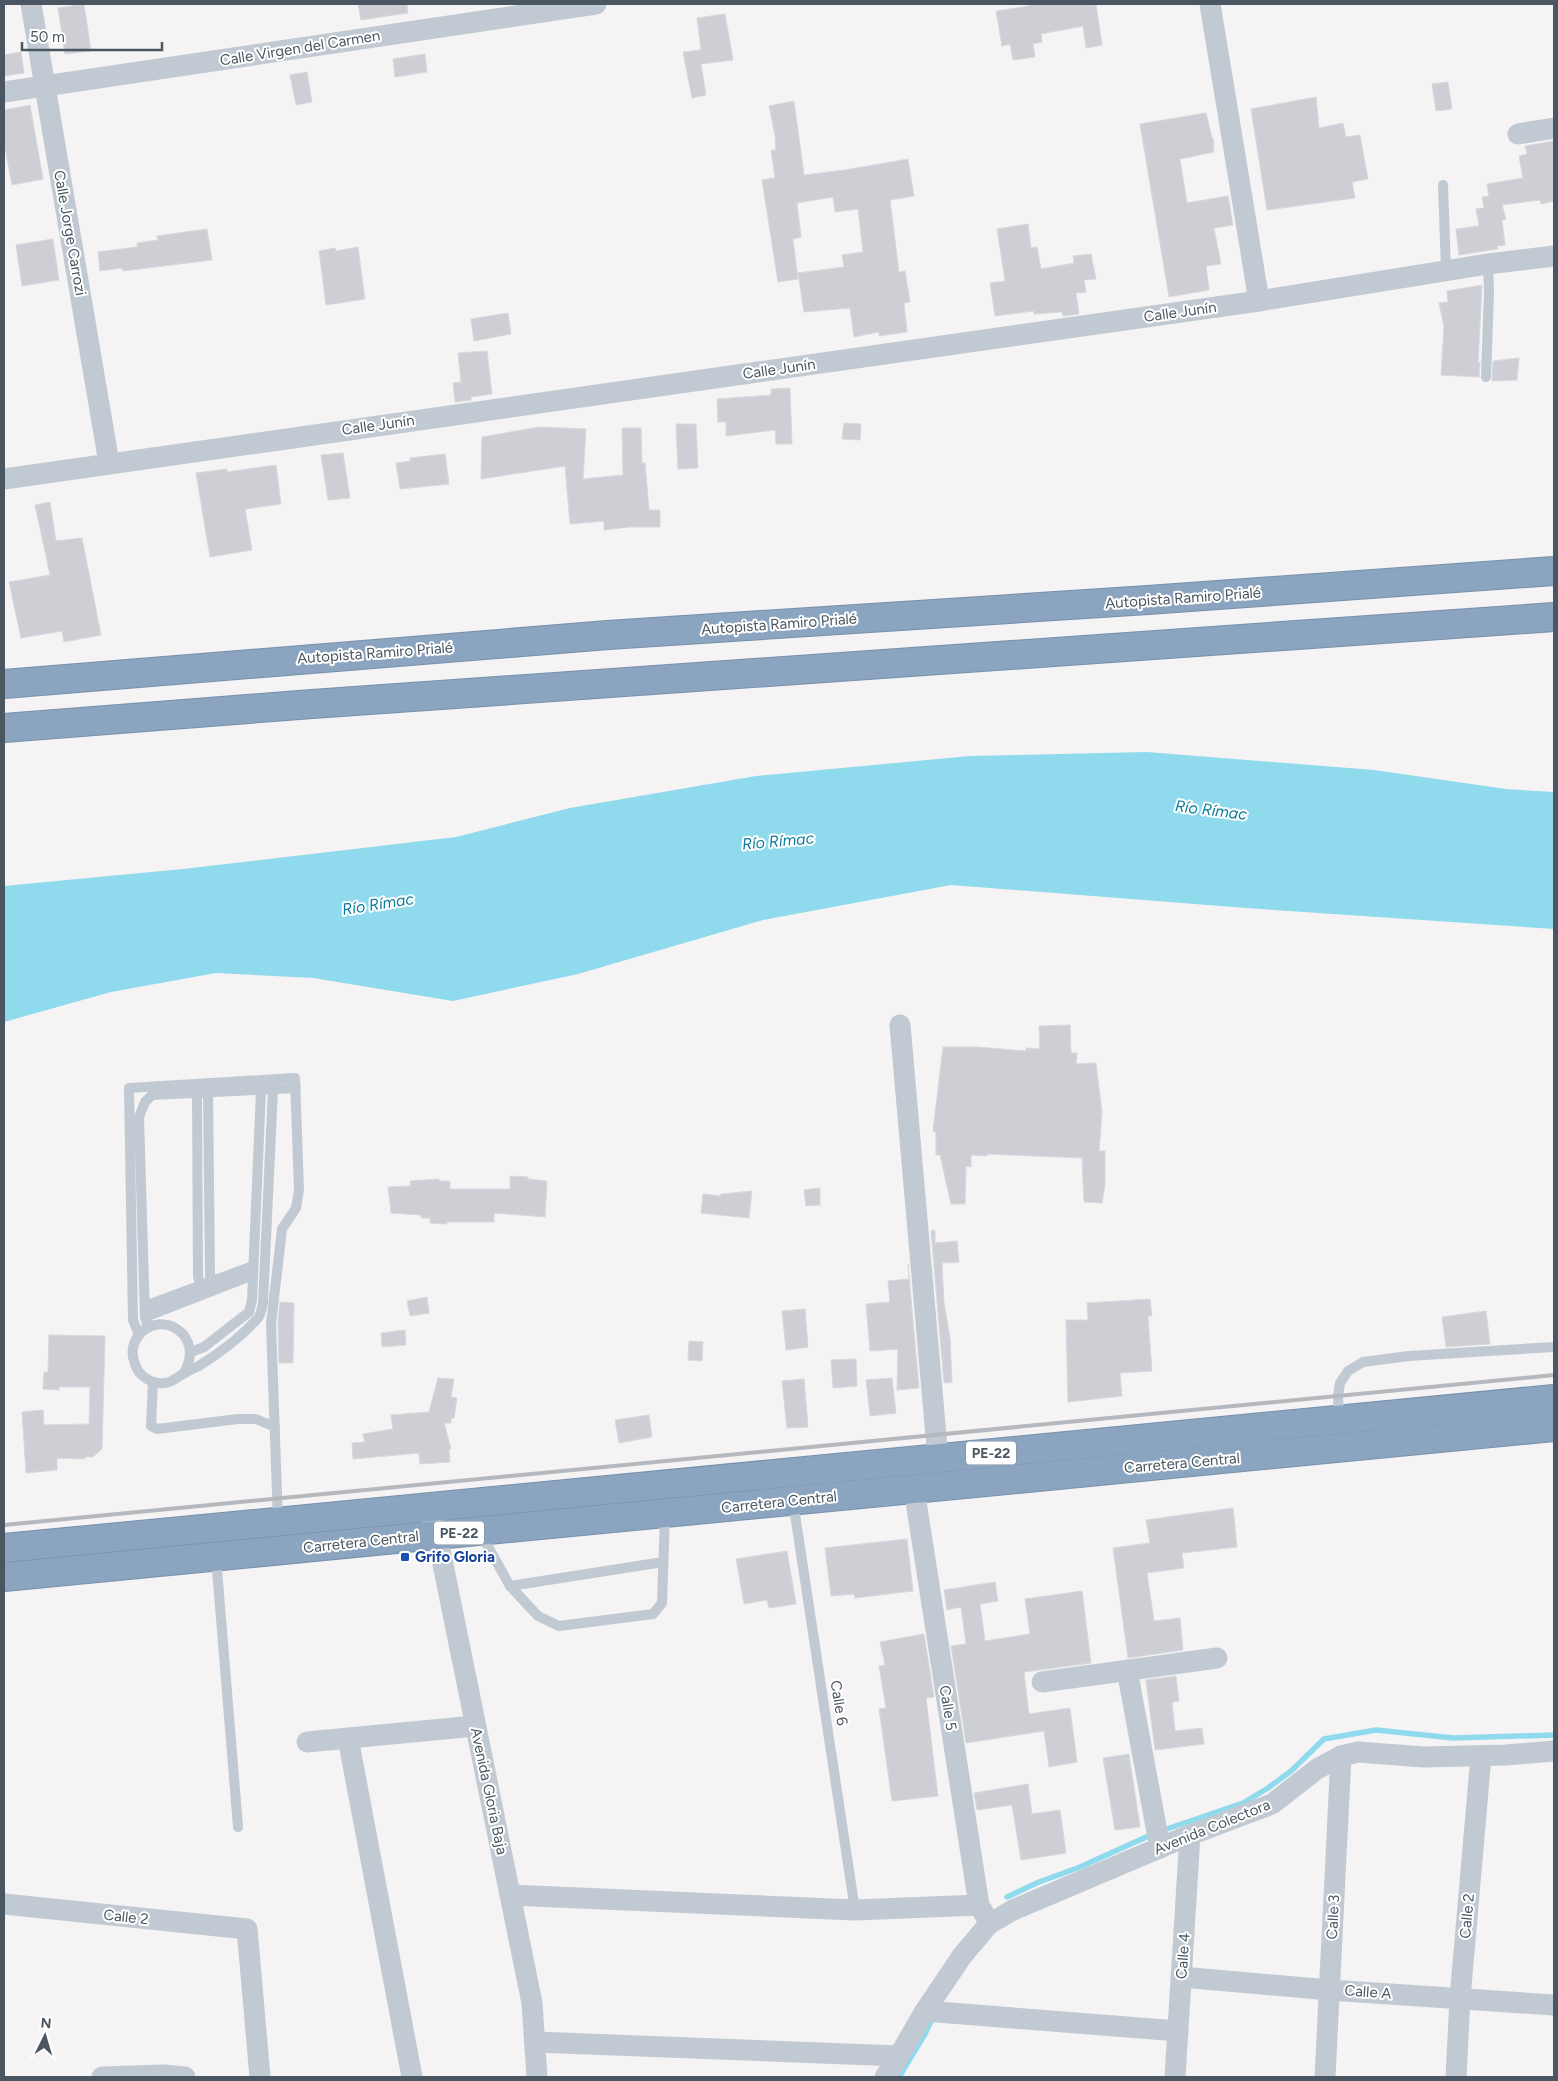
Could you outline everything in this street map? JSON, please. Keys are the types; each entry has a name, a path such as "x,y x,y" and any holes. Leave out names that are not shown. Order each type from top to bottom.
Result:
{"highway":[{"name":"Autopista Ramiro Prialé","path":"4,684 608,635 1554,572"},
{"path":"4,728 332,702 1554,617"},
{"name":"Carretera Central","path":"4,1548 1554,1399"},
{"name":"Carretera Central","path":"4,1577 914,1488 1554,1428"}],"street":[{"name":"Calle Jorge Carrozi","path":"31,4 109,463"},
{"name":"Calle Virgen del Carmen","path":"4,92 596,4"},
{"path":"1210,4 1259,301"},
{"path":"1518,134 1554,128"},
{"name":"Calle Junín","path":"4,479 1259,301 1488,264 1554,256"},
{"path":"900,1025 938,1458"},
{"name":"Calle 5","path":"914,1488 979,1905 989,1924"},
{"name":"Avenida Gloria Baja","path":"428,1508 437,1535 532,2003 537,2077"},
{"path":"1042,1682 1217,1658"},
{"path":"1127,1670 1160,1848"},
{"path":"307,1742 475,1726"},
{"path":"348,1738 412,2077"},
{"name":"Avenida Colectora","path":"885,2077 925,2011 962,1956 989,1924 1013,1910 1190,1835 1272,1804 1317,1769 1341,1756 1358,1752 1424,1757 1481,1756 1554,1751"},
{"name":"Calle 3","path":"1325,2077 1341,1756"},
{"name":"Calle 2","path":"1456,2077 1460,1998 1481,1756"},
{"name":"Calle 4","path":"1175,2077 1190,1835"},
{"path":"510,1895 855,1910 979,1905"},
{"name":"Calle 2","path":"4,1904 247,1929 260,2077"},
{"name":"Calle A","path":"1181,1977 1330,1990 1554,2005"},
{"path":"925,2011 1178,2032"},
{"path":"535,2042 899,2056"},
{"path":"102,2077 163,2075 186,2077"}],"lane":[{"path":"1443,184 1446,271"},
{"path":"1486,376 1488,264"},
{"path":"148,1328 145,1317 139,1117 145,1102 152,1095 272,1090 296,1083"},
{"path":"139,1335 133,1320 129,1088 296,1083"},
{"path":"278,1522 271,1324 282,1229 296,1208 299,1190 296,1083"},
{"path":"191,1352 204,1348 249,1312 252,1300 262,1090"},
{"path":"184,1373 190,1363 191,1352 188,1341 171,1326 159,1325 148,1328 139,1335 134,1345 132,1356 142,1376 153,1382 164,1383 175,1380 184,1373 201,1365 260,1316 263,1303 272,1090"},
{"path":"208,1093 210,1276 214,1280"},
{"path":"197,1094 198,1277 201,1285"},
{"path":"145,1306 214,1280 253,1270"},
{"path":"145,1317 253,1270"},
{"path":"1339,1420 1338,1396 1340,1382 1348,1372 1363,1362 1409,1356 1554,1347"},
{"path":"153,1382 151,1426 157,1429 238,1419 256,1419 275,1427"},
{"name":"Calle 6","path":"793,1500 855,1910"},
{"path":"479,1531 510,1586 538,1616 559,1626 653,1614 662,1603 665,1513"},
{"path":"216,1556 238,1827"},
{"path":"510,1586 663,1562"}],"water":[{"name":"Río Rímac","path":"1147,752 1374,770 1506,789 1554,792 1554,929 951,885 763,920 578,974 453,1001 313,978 216,973 111,992 4,1022 4,886 183,869 456,837 570,808 756,776 970,756"}],"building":[{"path":"84,4 91,51 65,54 58,8"},
{"path":"358,4 407,4 408,13 361,20"},
{"path":"1028,4 1096,4 1102,45 1086,48 1083,26 1041,34 1042,42 1033,44 1035,57 1013,60 1010,44 1002,46 996,11 1029,6"},
{"path":"725,14 733,60 701,64 706,95 692,98 683,52 701,50 697,18"},
{"path":"21,52 24,73 4,76 4,55"},
{"path":"425,54 427,72 395,77 393,59"},
{"path":"307,72 312,102 296,105 290,75"},
{"path":"1448,82 1452,109 1436,111 1432,84"},
{"path":"1316,97 1319,128 1343,123 1346,137 1360,135 1368,179 1352,182 1355,198 1267,210 1251,109"},
{"path":"794,101 804,175 908,159 914,196 890,200 899,272 905,271 910,302 904,303 907,332 879,336 879,332 854,337 850,308 804,312 798,273 844,267 842,255 863,252 858,209 835,212 833,197 797,203 801,237 793,239 798,279 778,282 762,180 775,178 771,150 776,150 775,135 769,106"},
{"path":"30,105 43,179 12,185 4,142 4,110"},
{"path":"1206,113 1213,138 1214,152 1180,159 1187,203 1228,196 1233,225 1214,228 1221,264 1206,266 1209,290 1169,297 1140,124"},
{"path":"1554,141 1554,201 1541,204 1540,200 1502,205 1506,219 1502,220 1505,245 1497,246 1498,249 1459,255 1456,229 1479,226 1476,209 1484,208 1482,197 1489,196 1487,184 1523,178 1519,156 1527,154 1525,146"},
{"path":"1028,224 1031,248 1037,247 1041,269 1074,263 1073,256 1091,254 1096,279 1084,280 1086,292 1076,293 1079,314 1063,316 1062,312 1034,314 1034,311 995,316 990,283 1005,281 997,229"},
{"path":"207,229 212,260 123,271 122,268 100,271 98,252 137,247 137,243 158,240 157,236"},
{"path":"53,239 59,280 22,286 16,245"},
{"path":"358,247 365,299 326,305 319,251 335,248 336,251"},
{"path":"1482,285 1479,377 1441,375 1444,326 1439,303 1448,302 1447,291"},
{"path":"508,313 511,334 474,341 471,319"},
{"path":"487,351 492,394 471,397 471,400 455,402 453,383 461,382 458,353"},
{"path":"1519,358 1517,380 1492,381 1493,361"},
{"path":"790,388 792,444 776,444 775,430 726,436 726,422 718,422 717,399 771,395 771,389"},
{"path":"844,423 861,424 860,440 842,439"},
{"path":"676,424 696,424 698,468 678,469"},
{"path":"539,427 586,429 583,479 623,475 622,428 641,428 642,463 645,463 649,510 660,510 660,527 629,527 604,530 604,521 570,524 565,466 481,479 482,437"},
{"path":"343,453 350,498 328,500 321,455"},
{"path":"445,454 449,484 400,489 396,463 411,461 410,458"},
{"path":"276,465 281,504 245,509 252,550 210,557 196,473 227,469 227,472"},
{"path":"50,502 56,541 82,538 101,635 64,642 62,631 21,638 9,582 50,575 35,505"},
{"path":"1070,1025 1071,1053 1077,1053 1076,1064 1096,1063 1102,1113 1099,1151 1105,1151 1105,1185 1102,1203 1084,1202 1082,1158 987,1154 987,1156 971,1155 971,1167 966,1166 965,1204 951,1204 940,1155 936,1155 936,1132 933,1131 943,1047 977,1047 1026,1051 1026,1048 1040,1049 1039,1026"},
{"path":"510,1176 547,1181 545,1217 494,1213 494,1222 447,1222 447,1224 430,1223 430,1218 421,1218 421,1215 391,1213 388,1187 411,1186 410,1181 439,1179 439,1181 450,1181 450,1189 510,1189"},
{"path":"820,1188 820,1205 806,1206 804,1190"},
{"path":"752,1191 749,1218 701,1213 703,1194 720,1196 721,1194"},
{"path":"935,1230 935,1243 957,1241 959,1262 942,1263 944,1302 950,1338 952,1382 944,1383 931,1231"},
{"path":"908,1264 919,1388 897,1390 898,1349 870,1351 866,1304 890,1302 888,1281 909,1279"},
{"path":"427,1297 429,1313 410,1316 407,1301"},
{"path":"1150,1299 1152,1316 1148,1316 1152,1371 1120,1373 1122,1396 1068,1402 1066,1320 1088,1320 1087,1303"},
{"path":"280,1302 294,1303 293,1363 279,1363 278,1321"},
{"path":"805,1309 808,1347 786,1350 782,1311"},
{"path":"1486,1311 1490,1344 1446,1347 1442,1317"},
{"path":"405,1330 406,1345 382,1347 381,1333"},
{"path":"49,1335 105,1336 102,1449 93,1457 85,1457 84,1459 57,1458 57,1470 26,1473 22,1412 43,1410 44,1425 89,1424 90,1387 59,1387 59,1390 43,1389 44,1372 48,1372"},
{"path":"689,1341 703,1342 702,1361 688,1360"},
{"path":"856,1359 857,1386 833,1388 831,1360"},
{"path":"438,1378 454,1379 451,1397 457,1398 454,1418 451,1418 451,1423 444,1423 451,1449 449,1449 450,1462 420,1464 419,1453 353,1459 352,1443 365,1442 363,1434 393,1429 391,1415 429,1412"},
{"path":"892,1378 896,1413 870,1416 866,1380"},
{"path":"804,1379 808,1427 787,1428 782,1381"},
{"path":"649,1415 652,1437 619,1443 615,1420"},
{"path":"1233,1508 1237,1547 1182,1553 1184,1568 1147,1573 1154,1621 1180,1618 1183,1650 1128,1658 1113,1548 1150,1543 1146,1520"},
{"path":"907,1539 913,1591 855,1598 854,1594 831,1596 825,1548"},
{"path":"787,1551 796,1604 769,1608 767,1600 744,1604 736,1559"},
{"path":"995,1582 998,1601 980,1604 985,1641 1030,1634 1025,1599 1082,1591 1091,1663 1024,1672 1029,1714 1070,1708 1077,1762 1049,1767 1044,1731 966,1743 951,1646 966,1644 961,1607 947,1610 944,1590"},
{"path":"924,1634 934,1697 926,1698 938,1796 892,1801 879,1709 886,1708 879,1666 885,1665 880,1642"},
{"path":"1176,1676 1179,1701 1172,1702 1175,1731 1202,1728 1204,1744 1155,1750 1146,1680"},
{"path":"1129,1754 1140,1827 1115,1830 1103,1758"},
{"path":"1028,1784 1032,1814 1060,1810 1066,1853 1021,1860 1012,1805 977,1810 974,1793"}],"waterway":[{"path":"1007,1897 1155,1833 1243,1803 1291,1771 1324,1739 1376,1730 1453,1738 1554,1735"},
{"path":"899,2077 932,2019"}],"railway":[{"path":"4,1525 1554,1375"}],"place":[{"name":"Grifo Gloria","path":"405,1557"}]}
